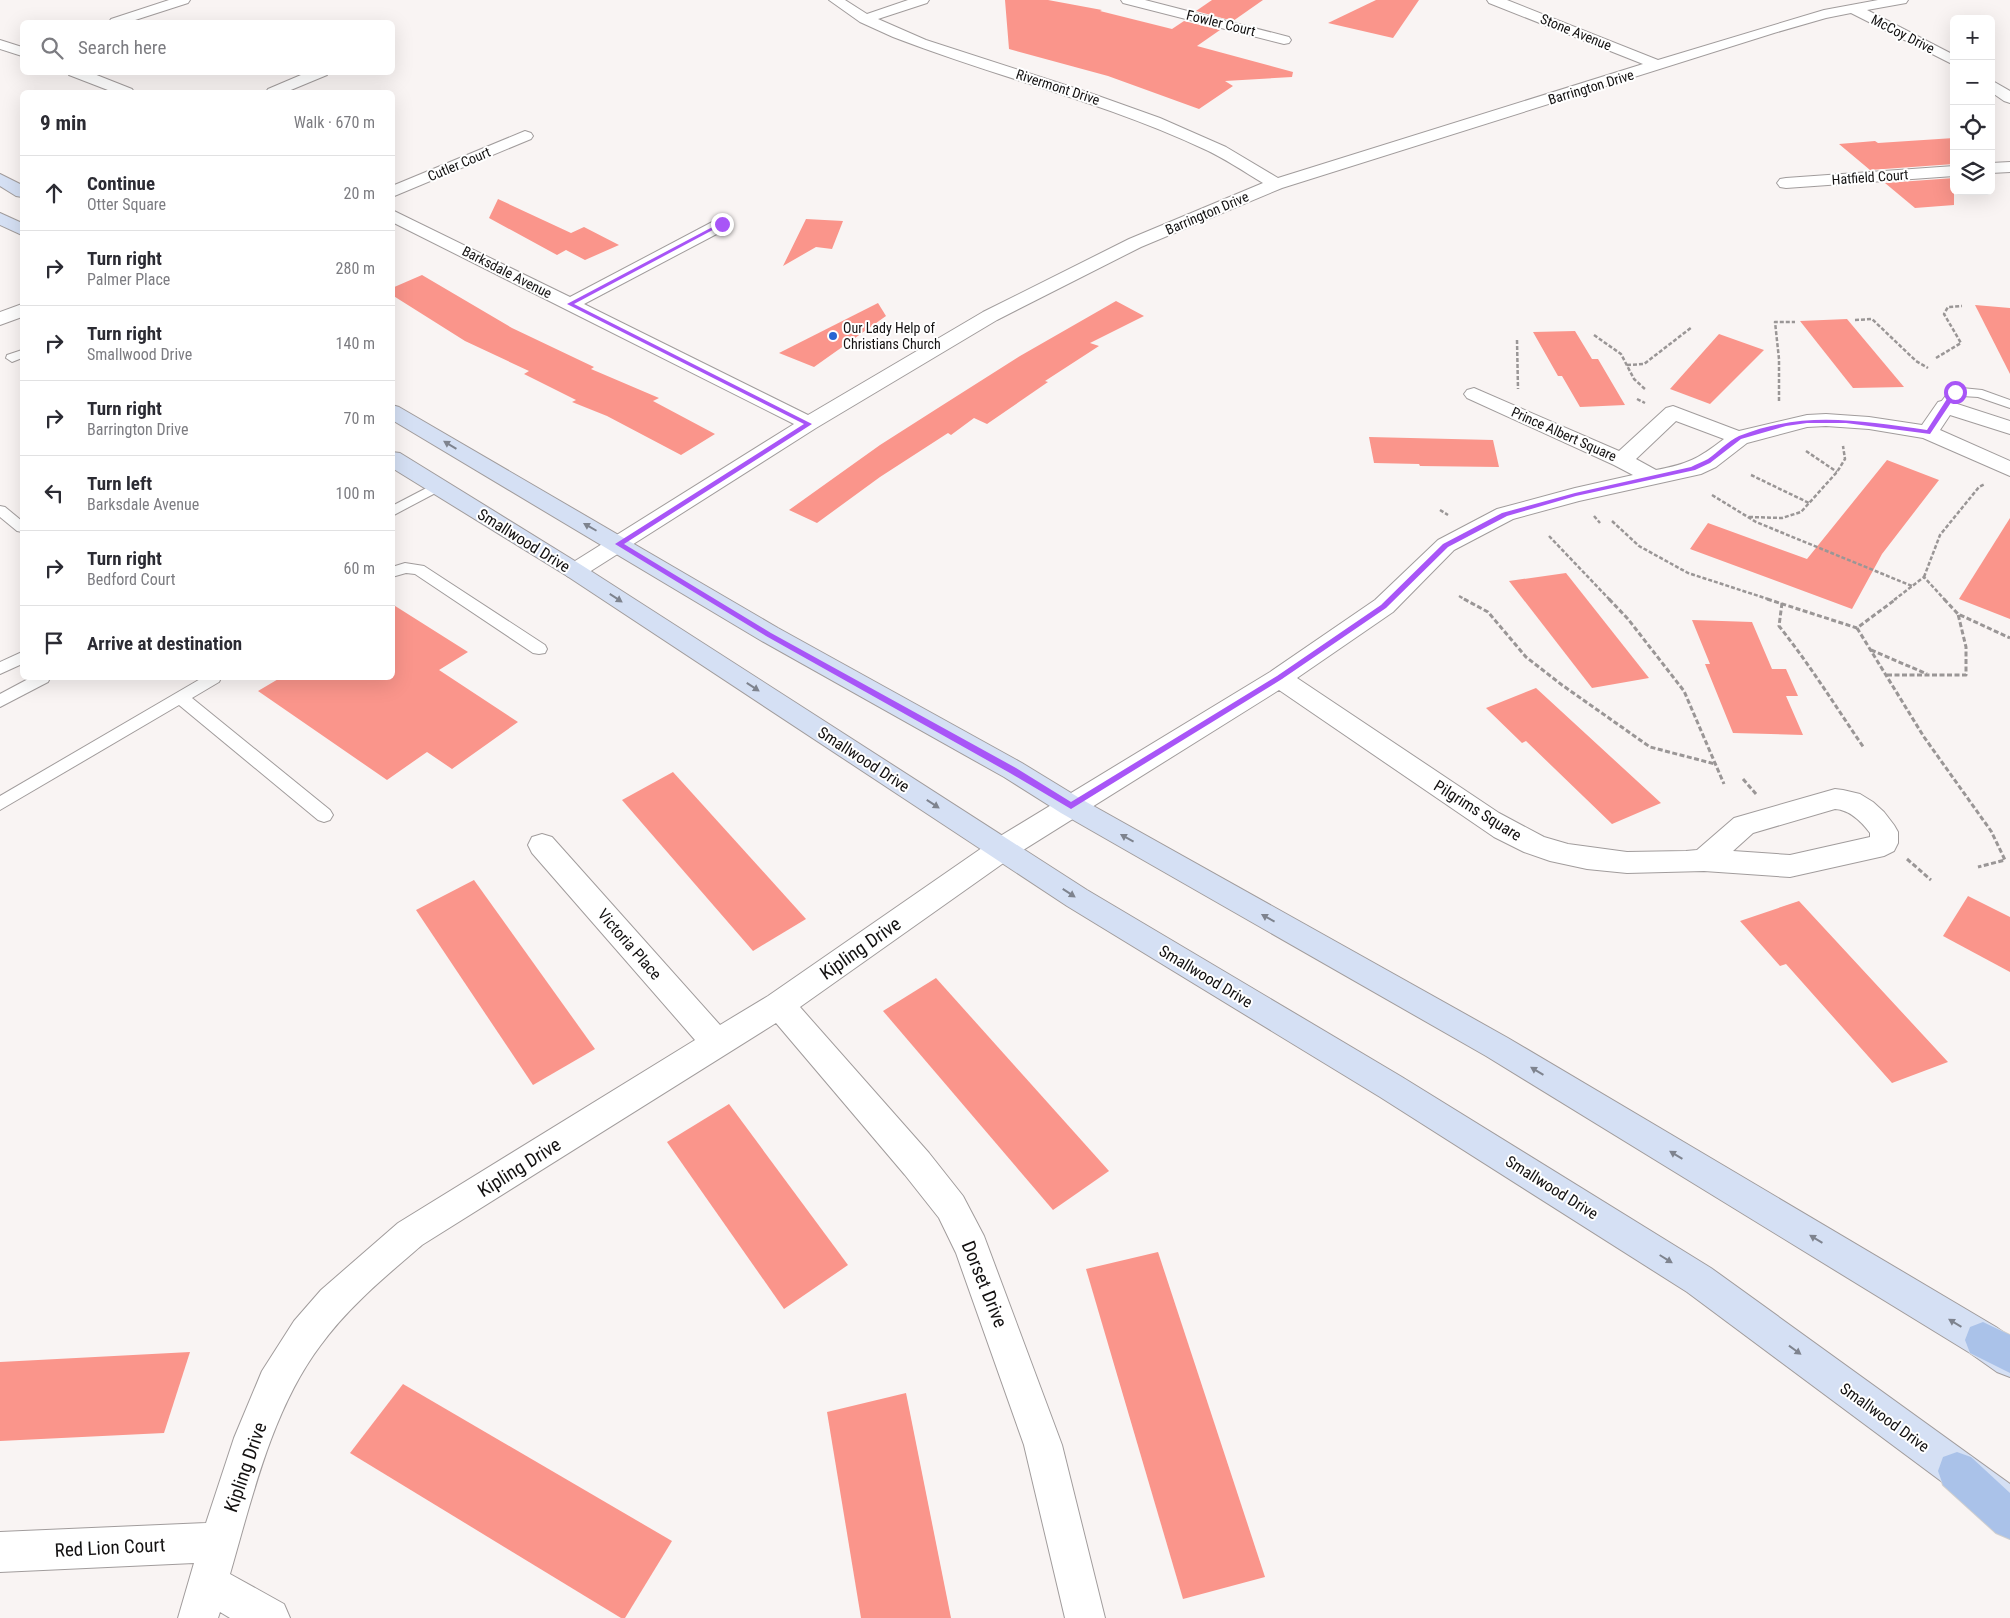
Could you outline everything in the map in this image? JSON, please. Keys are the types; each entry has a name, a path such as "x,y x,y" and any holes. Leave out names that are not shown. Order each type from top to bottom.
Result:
{"main road":[{"path":"0,179 20,191"},
{"path":"0,218 20,229"},
{"path":"395,413 769,634 1013,770 1071,806 1497,1047 2001,1351"},
{"name":"Smallwood Drive","path":"395,460 575,571 1077,898 1399,1092 1699,1280 2010,1508"},
{"path":"1958,1471 2010,1519"}],"street":[{"path":"122,20 183,0"},
{"name":"Rivermont Drive","path":"836,0 865,19 906,36 1121,108 1202,141 1276,184"},
{"path":"865,19 922,0"},
{"name":"Fowler Court","path":"1128,0 1284,40"},
{"name":"Stone Avenue","path":"1494,0 1658,65"},
{"name":"Barrington Drive","path":"575,571 809,424 990,316 1135,243 1276,184 1788,24 1852,8 1901,0"},
{"name":"McCoy Drive","path":"1852,8 1952,60"},
{"path":"0,44 20,51"},
{"path":"82,75 121,90"},
{"path":"279,90 315,75"},
{"path":"1995,88 2010,98"},
{"name":"Cutler Court","path":"395,191 525,136"},
{"path":"1995,168 2010,167"},
{"name":"Hatfield Court","path":"1786,182 1950,171"},
{"name":"Barksdale Avenue","path":"395,217 809,424"},
{"path":"570,304 722,224"},
{"name":"Prince Albert Square","path":"1474,394 1622,460 1652,477"},
{"path":"1928,432 1945,406 2010,428"},
{"path":"1622,460 1673,412 1739,438 1785,425 1826,420 1869,423 1928,432 2010,469"},
{"name":"Kipling Drive","path":"202,1600 252,1440 276,1384 294,1350 324,1311 361,1275 410,1234 780,1005 1002,849 1280,678 1384,606 1446,545 1505,514 1551,501 1693,469 1708,462 1739,438"},
{"name":"Pilgrims Square","path":"1280,678 1479,813 1523,838 1559,852 1594,859 1675,863 1704,860 1790,866 1874,848 1884,843 1885,836 1881,828 1863,808 1849,801 1835,799 1744,825 1704,860"},
{"name":"Victoria Place","path":"542,845 717,1044"},
{"name":"Dorset Drive","path":"780,1005 952,1207 972,1248 1043,1445 1085,1618"},
{"name":"Red Lion Court","path":"0,1552 220,1542"},
{"path":"202,1600 270,1618"}],"lane":[{"path":"1945,406 1955,392 1962,391 1973,392 2010,404"},
{"path":"395,510 438,486"},
{"path":"0,510 20,526"},
{"path":"395,571 405,568 419,569 538,649"},
{"path":"0,669 20,658"},
{"path":"0,701 38,680"},
{"path":"0,804 210,680"},
{"path":"180,697 324,815"}],"path":[{"path":"1936,358 1961,343 1944,314 1948,307 1962,306"},
{"path":"1855,320 1872,319 1916,361 1928,368"},
{"path":"1779,401 1780,359 1776,322 1795,322"},
{"path":"1627,364 1644,364 1692,327"},
{"path":"1594,335 1621,354 1634,379 1646,390"},
{"path":"1517,340 1518,389"},
{"path":"1748,517 1782,518 1801,512 1837,472 1845,459 1843,446"},
{"path":"1806,451 1837,472"},
{"path":"1751,475 1809,502"},
{"path":"1857,628 1924,577 1940,535 1979,487 1989,482"},
{"path":"1712,495 1748,517 1807,544 1912,586"},
{"path":"1612,521 1639,546 1688,573 1857,628 1924,737 1991,830 2005,860 1978,867"},
{"path":"1549,536 1628,619 1684,691 1724,784"},
{"path":"1924,577 1958,614 2010,638"},
{"path":"1459,596 1488,612 1526,657 1562,686 1650,747 1715,764"},
{"path":"1782,603 1778,626 1802,654 1816,679 1864,748"},
{"path":"1886,676 1966,675 1966,647 1958,614"},
{"path":"1870,650 1929,675"}],"building":[{"path":"1005,0 1048,0 1102,10 1100,11 1172,29 1184,21 1220,30 1197,46 1293,72 1292,77 1225,81 1233,86 1199,109 1108,76 1009,49"},
{"path":"1212,0 1263,0 1233,21 1196,11"},
{"path":"1376,0 1419,0 1393,38 1328,23"},
{"path":"1950,138 1950,164 1870,170 1839,144 1875,141 1878,143"},
{"path":"1950,178 1950,195 1954,195 1954,205 1915,208 1885,183"},
{"path":"498,199 571,233 584,227 619,245 585,260 566,250 557,255 489,218"},
{"path":"806,219 843,221 832,249 816,247 783,266"},
{"path":"422,275 512,328 594,367 591,369 659,398 653,401 715,434 681,455 607,416 572,402 576,400 524,374 529,371 465,341 395,297 395,287"},
{"path":"1116,301 1144,316 1090,343 1099,346 1045,381 1048,382 987,424 974,418 951,435 948,433 880,477 817,523 789,510 880,445 1020,356"},
{"path":"878,303 886,316 814,367 779,353"},
{"path":"1975,305 2010,308 2010,374"},
{"path":"1847,319 1904,387 1853,388 1800,321"},
{"path":"1575,331 1592,359 1598,359 1625,405 1580,407 1562,376 1558,376 1533,332"},
{"path":"1719,334 1764,350 1710,404 1670,389"},
{"path":"1369,437 1493,440 1499,467 1420,466 1419,464 1374,463"},
{"path":"1887,460 1939,480 1882,554 1852,609 1690,549 1708,523 1807,559"},
{"path":"2010,518 2010,619 1959,599"},
{"path":"1566,573 1649,678 1592,688 1509,581"},
{"path":"395,606 468,652 439,670 518,722 452,769 427,752 387,780 258,691 277,680 395,680"},
{"path":"1692,620 1752,622 1772,669 1786,669 1798,696 1786,696 1803,735 1733,733 1705,664 1710,664"},
{"path":"1536,688 1661,803 1612,824 1526,741 1522,743 1486,708"},
{"path":"673,772 806,919 753,951 622,800"},
{"path":"474,880 595,1049 533,1085 416,910"},
{"path":"1968,896 2010,917 2010,972 1943,936"},
{"path":"1799,901 1948,1062 1892,1083 1786,964 1780,966 1740,921"},
{"path":"936,978 1109,1171 1053,1210 883,1011"},
{"path":"729,1104 848,1265 784,1309 667,1142"},
{"path":"1158,1252 1265,1577 1183,1599 1086,1269"},
{"path":"190,1352 164,1433 0,1441 0,1362"},
{"path":"403,1384 672,1541 625,1618 621,1618 350,1453"},
{"path":"906,1393 951,1618 861,1618 827,1412"}],"place":[{"name":"Our Lady Help of Christians Church","path":"833,336"}],"route":[{"path":"722,224 570,304 809,424 619,544 769,634 1013,770 1071,806 1280,678 1384,606 1446,545 1505,514 1575,495 1693,469 1708,462 1739,438 1785,425 1826,420 1896,426 1928,432 1955,392"}]}
